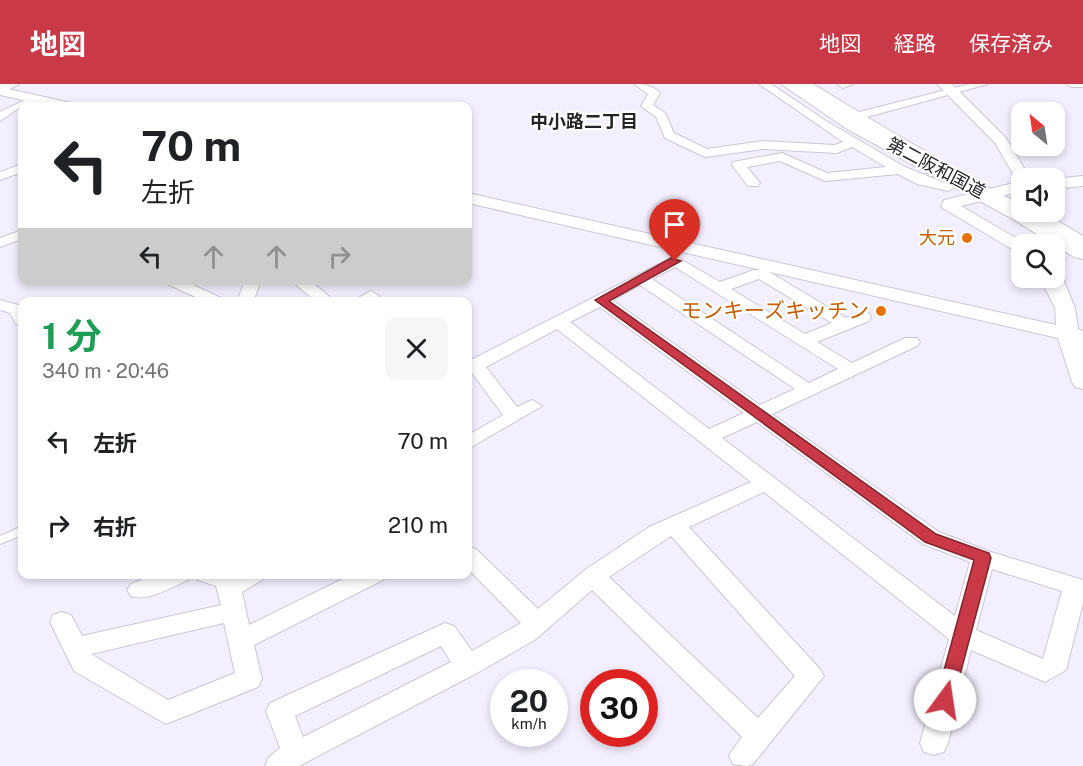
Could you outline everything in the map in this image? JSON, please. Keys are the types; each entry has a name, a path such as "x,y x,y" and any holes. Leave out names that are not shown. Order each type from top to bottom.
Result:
{"highway":[{"name":"第二阪和国道","path":"777,84 858,136 977,197 1034,234"},
{"name":"第二阪和国道","path":"790,84 944,179"},
{"name":"第二阪和国道","path":"977,197 1011,210"},
{"name":"第二阪和国道","path":"1034,222 1083,252"},
{"path":"1065,253 1083,264"}],"main road":[{"path":"0,90 11,84"}],"street":[{"path":"639,84 654,93 647,106 661,115 669,135 705,153 763,145 837,148 852,142"},
{"path":"764,84 822,124 900,170 922,181 944,179"},
{"path":"805,84 924,154 944,179"},
{"path":"856,116 948,87 983,84"},
{"path":"948,87 1001,141 1016,168"},
{"path":"0,90 47,102"},
{"path":"26,102 33,99"},
{"path":"0,118 18,106"},
{"path":"753,183 738,165 782,157 825,177 900,170"},
{"path":"0,176 18,169"},
{"path":"1065,183 1083,181"},
{"path":"1011,189 950,204 950,207 1011,243"},
{"path":"472,199 1076,336"},
{"path":"1049,222 1083,242"},
{"path":"0,243 18,236"},
{"path":"472,366 643,280 675,261 851,370"},
{"path":"719,288 760,273 845,324"},
{"path":"643,280 808,390"},
{"path":"179,285 209,297"},
{"path":"305,285 321,297"},
{"path":"1055,288 1076,336 1083,382"},
{"path":"558,322 962,635 1045,671 1057,663 1079,587 983,558 931,538 601,300"},
{"path":"0,305 16,310 18,313"},
{"path":"804,341 863,317"},
{"path":"708,437 911,342"},
{"path":"472,368 514,416"},
{"path":"472,441 532,406"},
{"path":"468,666 444,633 279,711 287,760 468,666 537,623 593,576 657,533 766,483"},
{"path":"593,576 751,746 811,676 674,525"},
{"path":"934,743 983,558"},
{"path":"472,559 537,623"},
{"path":"139,590 167,579"},
{"path":"62,622 83,664 166,713 249,679 232,599 227,580 224,579"},
{"path":"75,648 232,599 250,579"},
{"path":"241,640 365,579"}],"lane":[{"path":"0,540 18,533"}],"place":[{"name":"大元","path":"967,238"},
{"name":"モンキーズキッチン","path":"881,311"}],"district":[{"name":"中小路二丁目","path":"584,122"}],"route":[{"path":"675,261 643,280 601,300 931,538 983,558 945,700"}]}
